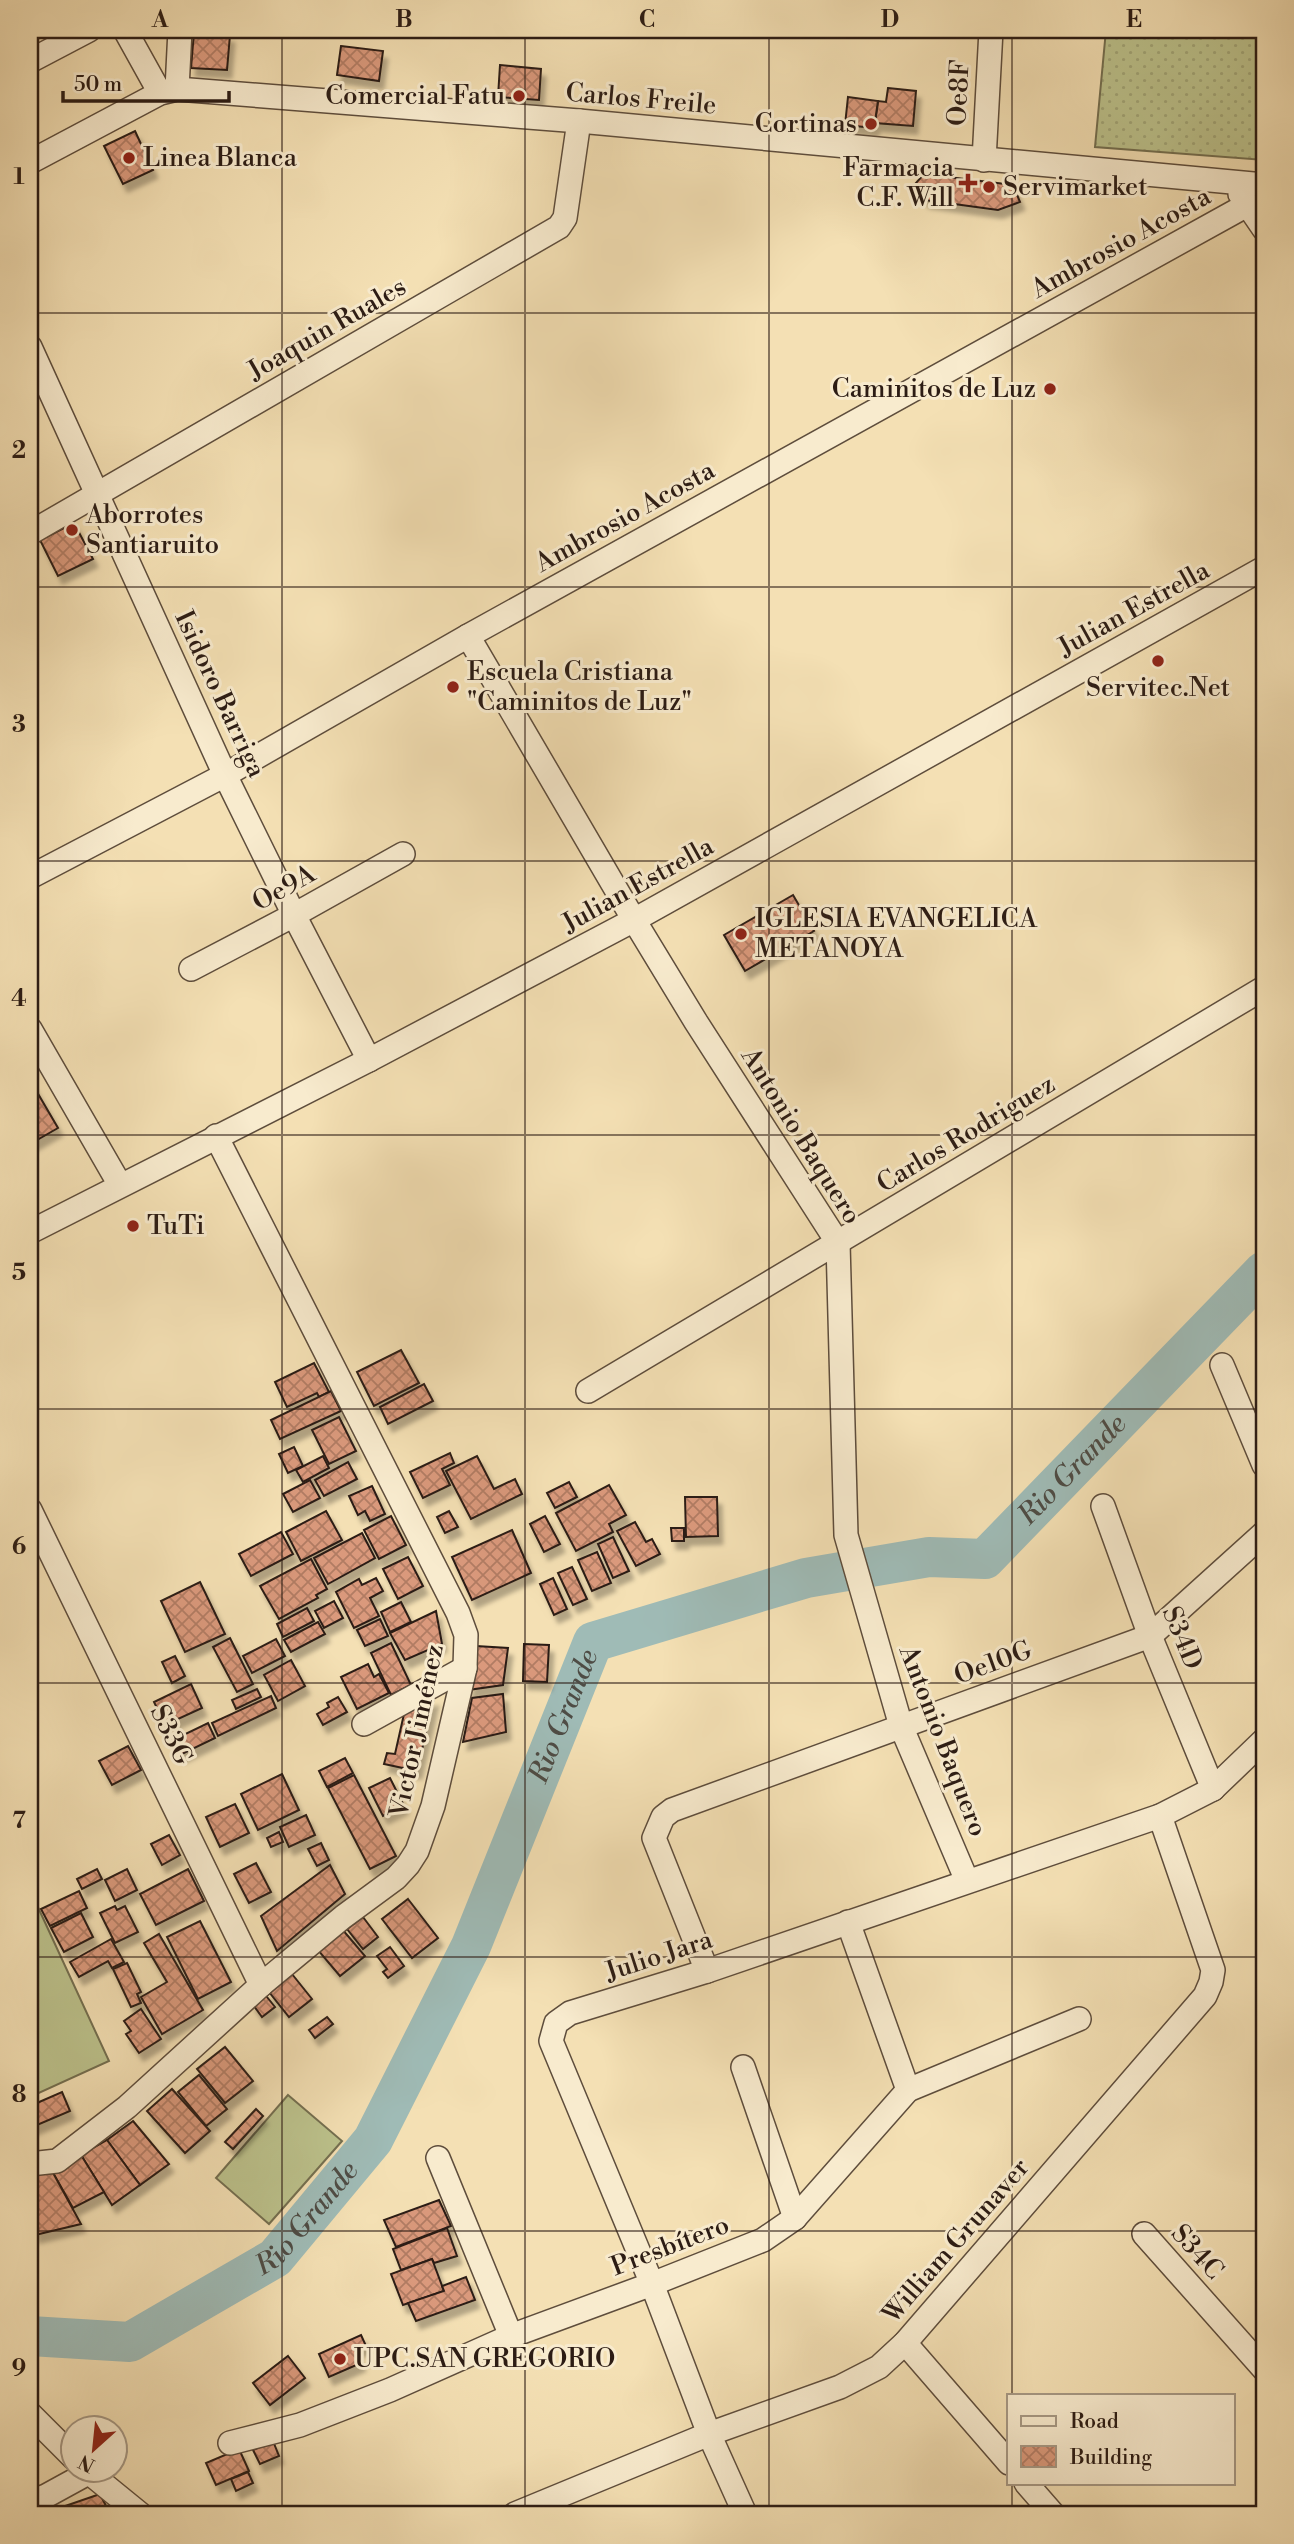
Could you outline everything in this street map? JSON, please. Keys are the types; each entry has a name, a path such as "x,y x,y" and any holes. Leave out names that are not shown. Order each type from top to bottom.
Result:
{"street":[{"path":"30,61 89,30"},
{"path":"125,30 169,91"},
{"path":"169,91 180,30"},
{"name":"Oe8F","path":"984,160 991,30"},
{"path":"30,162 169,91"},
{"name":"Carlos Freile","path":"169,91 579,121 1264,185"},
{"name":"Joaquin Ruales","path":"30,533 559,227 565,218 579,121"},
{"path":"1232,183 1264,229"},
{"name":"Ambrosio Acosta","path":"30,877 225,775 468,636 1247,205"},
{"name":"Isidoro Barriga","path":"30,347 225,775 369,1060"},
{"name":"Julian Estrella","path":"30,1233 369,1060 634,920 1264,568"},
{"name":"Antonio Baquero","path":"468,636 696,1022 838,1243 846,1535 901,1726 967,1881"},
{"name":"Oe9A","path":"191,969 403,854"},
{"name":"Carlos Rodriguez","path":"588,1391 1264,988"},
{"path":"30,1029 120,1185"},
{"name":"Victor Jiménez","path":"30,2164 57,2161 127,2107 261,1985 408,1865 417,1851 433,1806 464,1668 466,1635 458,1613 216,1136"},
{"path":"1222,1365 1264,1465"},
{"name":"S34D","path":"1103,1506 1150,1636 1213,1789"},
{"name":"S33G","path":"30,1510 261,1985"},
{"name":"Oe10G","path":"707,1971 654,1838 663,1817 671,1810 1150,1636 1264,1533"},
{"path":"364,1724 464,1668"},
{"name":"Julio Jara","path":"745,2514 709,2434 652,2284 551,2041 556,2023 570,2013 707,1971 1160,1816 1213,1789 1264,1740"},
{"name":"William Grunaver","path":"515,2514 709,2434 840,2388 879,2367 905,2343 1205,1996 1213,1970 1160,1816"},
{"path":"848,1922 908,2090"},
{"name":"Presbítero","path":"230,2443 300,2425 390,2390 511,2336 763,2240 795,2218 908,2090 1079,2019"},
{"path":"743,2067 795,2218"},
{"path":"438,2158 511,2336"},
{"name":"S34C","path":"1144,2234 1264,2369"},
{"path":"905,2343 1007,2461"},
{"path":"30,2414 60,2445"},
{"path":"30,2502 46,2496 61,2484"},
{"path":"103,2484 140,2514"},
{"path":"1027,2484 1053,2514"}],"green space":[{"path":"1106,30 1264,30 1264,160 1095,147"},
{"path":"36,1903 109,2061 30,2097 30,1906"},
{"path":"288,2095 342,2141 269,2224 216,2178"}],"building":[{"path":"194,32 230,35 227,70 191,68"},
{"path":"341,46 383,51 379,81 337,75"},
{"path":"500,65 541,69 539,100 498,97"},
{"path":"888,88 916,91 913,126 875,123 878,101 886,102"},
{"path":"848,97 878,101 874,128 845,125"},
{"name":"Linea Blanca","path":"135,131 153,170 123,184 104,146"},
{"path":"924,174 1013,185 1020,202 998,210 925,200 915,184"},
{"path":"74,523 93,559 58,576 40,540"},
{"path":"793,895 814,931 745,971 724,935"},
{"path":"30,1080 58,1128 30,1144"},
{"path":"401,1350 419,1383 374,1406 357,1372"},
{"path":"314,1363 329,1392 319,1397 317,1393 287,1407 275,1382"},
{"path":"424,1384 433,1401 388,1424 380,1407"},
{"path":"331,1391 341,1411 280,1439 271,1420"},
{"path":"339,1417 356,1451 329,1464 312,1430"},
{"path":"294,1447 303,1466 288,1473 279,1454"},
{"path":"450,1453 454,1463 442,1469 450,1485 423,1498 410,1472"},
{"path":"323,1456 329,1468 303,1482 296,1470"},
{"path":"477,1456 494,1489 515,1479 522,1494 471,1519 446,1471"},
{"path":"348,1462 357,1479 324,1496 315,1480"},
{"path":"310,1480 320,1498 293,1512 283,1494"},
{"path":"569,1482 577,1497 555,1508 547,1493"},
{"path":"609,1485 626,1515 609,1524 613,1532 576,1551 556,1513"},
{"path":"372,1486 385,1514 370,1521 365,1511 358,1515 349,1496"},
{"path":"685,1497 717,1497 718,1536 686,1537"},
{"path":"326,1511 342,1540 301,1561 286,1532"},
{"path":"449,1511 458,1527 445,1533 437,1517"},
{"path":"391,1516 406,1545 379,1559 364,1530"},
{"path":"545,1516 560,1544 544,1552 530,1524"},
{"path":"635,1522 646,1542 652,1539 660,1554 636,1566 617,1531"},
{"path":"671,1528 684,1528 684,1541 672,1541"},
{"path":"512,1530 531,1573 472,1600 452,1557"},
{"path":"281,1532 293,1554 251,1576 239,1554"},
{"path":"362,1533 375,1558 328,1584 314,1558"},
{"path":"613,1537 629,1571 613,1578 598,1544"},
{"path":"597,1552 611,1583 592,1591 578,1560"},
{"path":"408,1557 423,1586 398,1599 383,1569"},
{"path":"311,1559 327,1589 316,1595 318,1598 279,1619 260,1586"},
{"path":"572,1567 587,1599 573,1605 558,1573"},
{"path":"376,1578 383,1591 370,1598 379,1616 354,1628 336,1592 359,1579 362,1585"},
{"path":"553,1578 567,1609 554,1615 540,1584"},
{"path":"200,1582 225,1634 185,1652 161,1601"},
{"path":"334,1601 343,1618 324,1628 315,1611"},
{"path":"401,1602 411,1622 390,1632 381,1612"},
{"path":"307,1608 314,1621 283,1637 277,1624"},
{"path":"436,1611 442,1644 405,1660 390,1633"},
{"path":"380,1619 388,1636 365,1646 357,1630"},
{"path":"318,1622 325,1634 291,1652 284,1640"},
{"path":"230,1638 253,1684 237,1692 213,1647"},
{"path":"276,1639 285,1656 252,1673 243,1656"},
{"path":"391,1643 411,1685 391,1695 371,1653"},
{"path":"524,1644 549,1645 547,1682 523,1681"},
{"path":"476,1646 508,1648 503,1685 468,1690"},
{"path":"175,1656 185,1676 172,1683 162,1662"},
{"path":"291,1660 305,1686 278,1701 264,1675"},
{"path":"368,1664 374,1677 379,1674 389,1693 357,1709 341,1677"},
{"path":"191,1684 202,1708 165,1725 154,1702"},
{"path":"257,1689 261,1697 236,1709 232,1700"},
{"path":"503,1694 506,1732 463,1742 472,1698"},
{"path":"271,1696 276,1708 218,1736 212,1723"},
{"path":"338,1697 347,1712 323,1725 317,1714 329,1707 327,1703"},
{"path":"434,1698 417,1771 384,1764 387,1753 395,1754 406,1705"},
{"path":"208,1723 215,1738 180,1755 173,1740"},
{"path":"128,1746 141,1770 112,1785 99,1761"},
{"path":"345,1758 353,1773 327,1787 319,1771"},
{"path":"282,1774 299,1810 258,1830 241,1794"},
{"path":"354,1775 396,1856 370,1869 328,1788"},
{"path":"390,1778 404,1806 383,1816 369,1788"},
{"path":"235,1804 249,1833 220,1847 206,1817"},
{"path":"306,1815 315,1835 289,1847 280,1827"},
{"path":"279,1832 283,1842 271,1847 267,1838"},
{"path":"169,1835 180,1855 162,1865 151,1844"},
{"path":"321,1843 329,1860 317,1866 308,1849"},
{"path":"256,1863 271,1892 249,1903 234,1874"},
{"path":"330,1865 345,1894 277,1951 261,1916"},
{"path":"97,1869 102,1879 82,1889 77,1879"},
{"path":"127,1869 137,1890 115,1901 105,1880"},
{"path":"188,1869 204,1901 156,1925 140,1894"},
{"path":"79,1891 87,1908 50,1926 41,1909"},
{"path":"408,1899 438,1938 412,1958 382,1919"},
{"path":"115,1906 117,1910 125,1906 138,1932 115,1943 100,1913"},
{"path":"81,1913 93,1937 64,1952 51,1928"},
{"path":"363,1917 378,1937 363,1949 347,1929"},
{"path":"200,1921 231,1982 198,1999 167,1937"},
{"path":"342,1929 365,1956 340,1976 317,1949"},
{"path":"159,1934 203,2010 162,2034 141,1997 167,1982 144,1943"},
{"path":"111,1939 124,1962 112,1968 108,1961 79,1977 70,1962"},
{"path":"390,1947 404,1966 388,1978 383,1972 387,1969 377,1956"},
{"path":"127,1963 141,1992 137,1994 141,2003 131,2007 113,1969"},
{"path":"292,1974 312,1999 289,2017 269,1992"},
{"path":"263,1992 275,2007 262,2017 251,2002"},
{"path":"141,2009 161,2039 139,2053 126,2034 131,2031 124,2021"},
{"path":"327,2017 333,2024 315,2038 309,2030"},
{"path":"225,2047 253,2081 225,2103 197,2069"},
{"path":"199,2075 227,2109 206,2126 178,2092"},
{"path":"172,2089 210,2131 185,2153 147,2111"},
{"path":"62,2092 70,2111 30,2128 30,2106"},
{"path":"256,2109 263,2116 233,2149 225,2142"},
{"path":"133,2121 169,2164 140,2185 107,2140"},
{"path":"107,2140 140,2185 112,2205 81,2155"},
{"path":"81,2155 104,2192 73,2208 52,2171"},
{"path":"52,2171 81,2224 35,2235 30,2212 30,2177"},
{"path":"439,2200 451,2226 396,2247 384,2220"},
{"path":"447,2228 457,2256 434,2263 432,2259 401,2270 393,2249"},
{"path":"432,2259 444,2291 403,2305 391,2274"},
{"path":"466,2277 475,2300 416,2321 408,2303 444,2291 442,2286"},
{"name":"UPC.SAN GREGORIO","path":"361,2335 366,2346 355,2350 361,2363 329,2377 319,2354"},
{"path":"288,2356 305,2378 270,2405 253,2383"},
{"path":"273,2441 279,2456 260,2464 253,2450"},
{"path":"239,2449 249,2471 216,2485 206,2463"},
{"path":"248,2472 253,2483 236,2491 231,2479"},
{"path":"100,2494 110,2514 42,2514"}],"waterway":[{"name":"Rio Grande","path":"30,2336 130,2342 275,2258 373,2140 471,1946 593,1642 806,1578 929,1557 985,1559 1264,1271"}],"place":[{"name":"Comercial Fatu","path":"519,96"},
{"name":"Cortinas","path":"871,124"},
{"name":"Linea Blanca","path":"129,158"},
{"name":"Farmacia C.F. Will","path":"968,183"},
{"name":"Servimarket","path":"989,187"},
{"name":"Caminitos de Luz","path":"1050,389"},
{"name":"Aborrotes Santiaruito","path":"72,530"},
{"name":"Servitec.Net","path":"1158,661"},
{"name":"Escuela Cristiana \"Caminitos de Luz\"","path":"453,687"},
{"name":"IGLESIA EVANGELICA METANOYA","path":"741,934"},
{"name":"TuTi","path":"133,1226"},
{"name":"UPC.SAN GREGORIO","path":"340,2359"}]}
